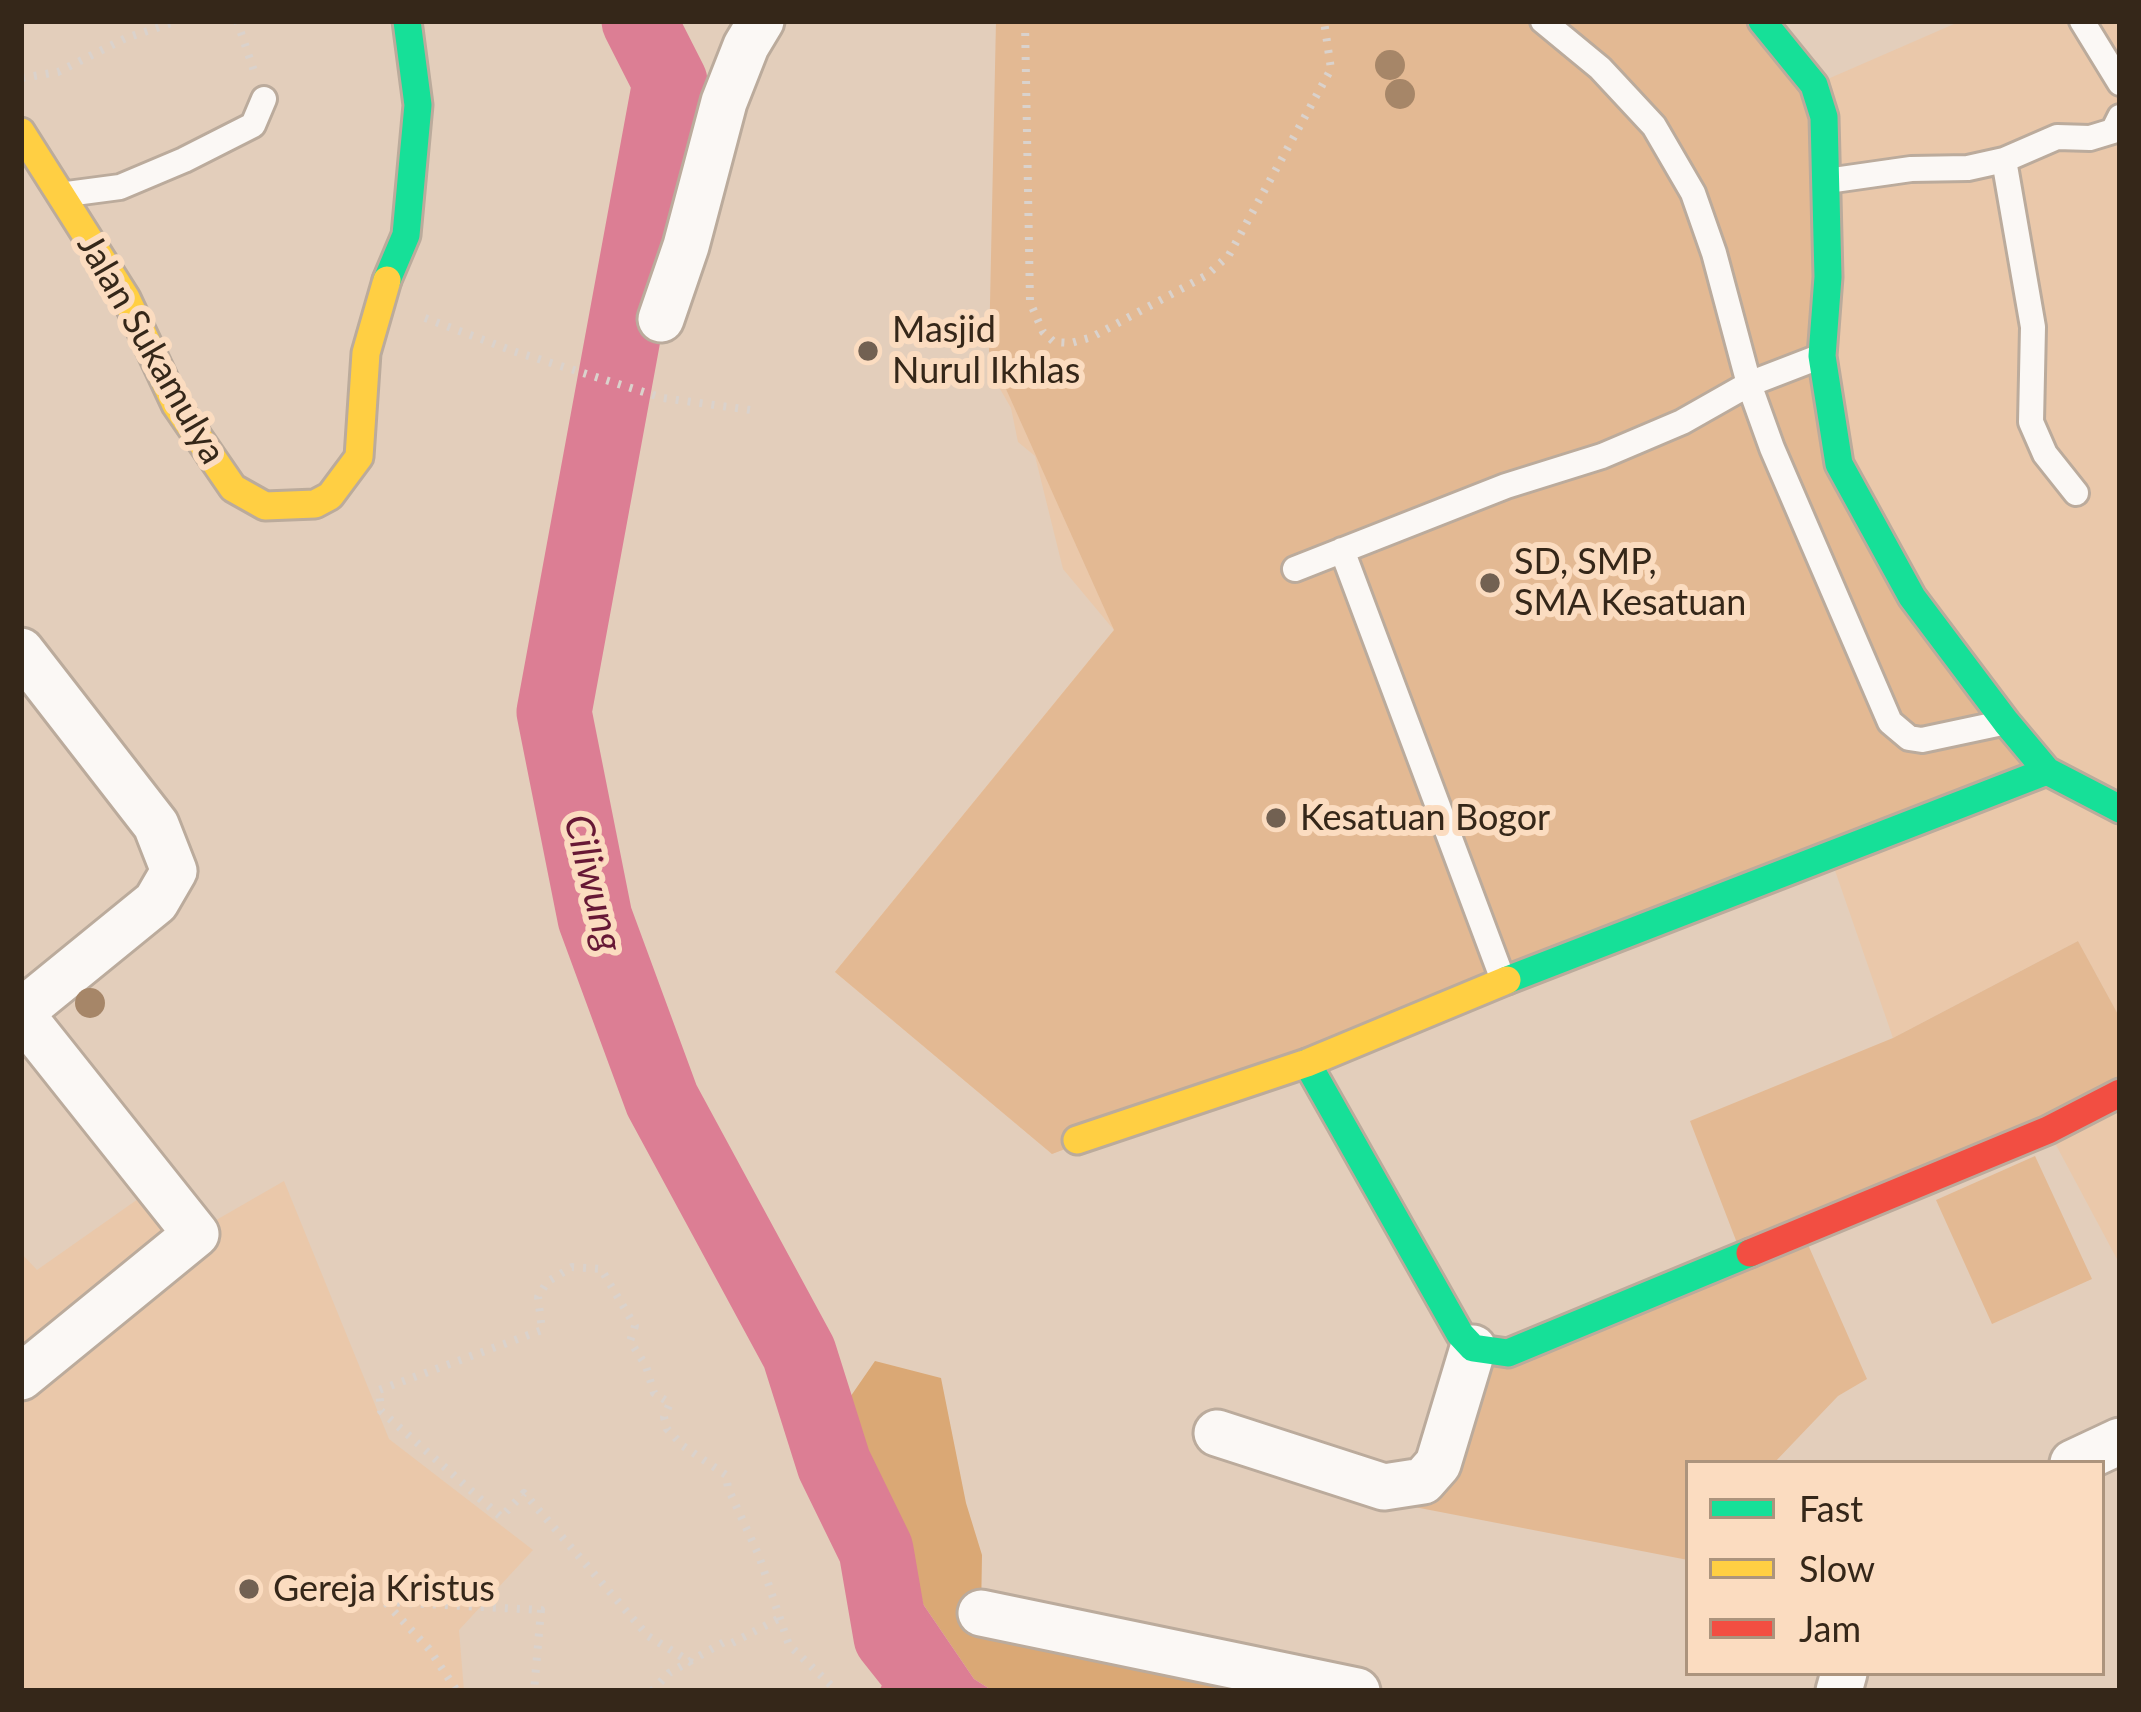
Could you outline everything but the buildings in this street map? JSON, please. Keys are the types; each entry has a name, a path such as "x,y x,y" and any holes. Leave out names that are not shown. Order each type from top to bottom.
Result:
{"street":[{"name":"Jalan Sukamulya","path":"21,132 126,298 176,405 233,488 266,506 302,506 330,496 358,457 366,353 378,301 406,236 418,104 407,21"},
{"path":"661,319 686,246 724,102 761,21"},
{"path":"1762,21 1814,85 1824,117 1828,277 1822,356 1839,464 1912,597 2006,722 2047,771 2120,809"},
{"path":"21,651 156,825 174,871 156,902 21,1013 196,1234 21,1377"},
{"path":"1077,1140 1307,1063 2047,771"},
{"path":"1307,1063 1460,1334 1473,1348 1508,1353 2048,1130 2120,1093"},
{"path":"1217,1433 1384,1486 1423,1481 1436,1468 1473,1348"},
{"path":"2080,1460 2120,1441"},
{"path":"981,1613 1357,1691"}],"lane":[{"path":"1543,21 1600,68 1654,126 1693,193 1772,448 1890,722 1909,739 1922,740 2006,722"},
{"path":"2081,21 2120,83"},
{"path":"59,195 120,188 184,160 253,124 264,99"},
{"path":"1825,182 2004,160 2057,137 2090,138 2113,130 2120,117"},
{"path":"2004,160 2033,327 2031,422 2045,454 2076,493"},
{"path":"1295,569 1506,486 1622,447 1682,422 1749,384 1822,356"},
{"path":"1342,550 1503,982"}],"path":[{"path":"21,79 58,72 125,38 178,21"},
{"path":"237,21 264,99"},
{"path":"1025,21 1030,302 1042,332 1054,342 1071,343 1092,337 1208,275 1229,255 1331,69 1324,21"},
{"path":"378,301 513,351 663,398 758,411"},
{"path":"692,1663 648,1636 524,1493 501,1517 381,1412 379,1390 542,1330 538,1297 547,1282 572,1267 602,1269 634,1326 630,1341 646,1366 654,1393 670,1403 664,1417 667,1429 726,1475 790,1645 837,1691"},
{"path":"457,1691 429,1649 386,1602 541,1610 533,1691"},
{"path":"652,1691 669,1673 780,1618"}],"shaded area":[{"name":"SD, SMP, SMA Kesatuan","path":"996,21 1761,21 1814,85 1839,464 2047,771 1052,1154 835,972 1114,630 989,351"},
{"name":"SD, SMP, SMA Kesatuan","path":"997,21 1814,85 1961,21 2120,21 2120,1018 2078,941 1893,1038 1830,856 1052,1154 835,972 1114,630 1063,569 1035,456 1018,442 1011,408 992,375"},
{"path":"2078,941 2120,1018 2120,1090 1802,1231 1867,1379 1838,1396 1777,1460 1685,1460 1685,1559 1399,1504 1473,1348 1742,1256 1690,1121 1893,1038"},
{"path":"2120,1090 2120,1257 2117,1259 2048,1130"},
{"path":"2035,1156 2092,1279 1992,1324 1936,1200"},
{"path":"284,1181 389,1439 533,1550 459,1630 464,1691 21,1691 21,1253 37,1270 158,1185 192,1234"},
{"path":"875,1361 941,1378 966,1503 982,1555 981,1613 1361,1691 993,1691 974,1679 923,1604 917,1577 853,1478 846,1403"},
{"path":"923,1604 974,1679 993,1691 879,1691"}],"waterway":[{"name":"Ciliwung","path":"639,21 670,82 554,712 595,918 662,1100 799,1353 834,1464 876,1550 891,1637 934,1691"}],"traffic: fast":[{"path":"387,280 406,235 418,105 407,21"},
{"path":"1762,21 1814,85 1824,117 1828,277 1822,356 1839,464 1912,597 2006,722 2047,771 2120,809"},
{"path":"1507,980 2047,771"},
{"path":"1307,1063 1460,1334 1473,1348 1508,1353 1750,1253"}],"traffic: slow":[{"path":"21,132 126,298 176,405 233,488 265,506 315,504 330,496 359,457 366,353 387,280"},
{"path":"1077,1140 1307,1063 1507,980"}],"traffic: jam":[{"path":"1750,1253 2048,1130 2120,1093"}],"place":[{"name":"Masjid Nurul Ikhlas","path":"868,351"},
{"name":"SD, SMP, SMA Kesatuan","path":"1490,583"},
{"name":"Kesatuan Bogor","path":"1276,818"},
{"name":"Gereja Kristus","path":"249,1589"}]}
